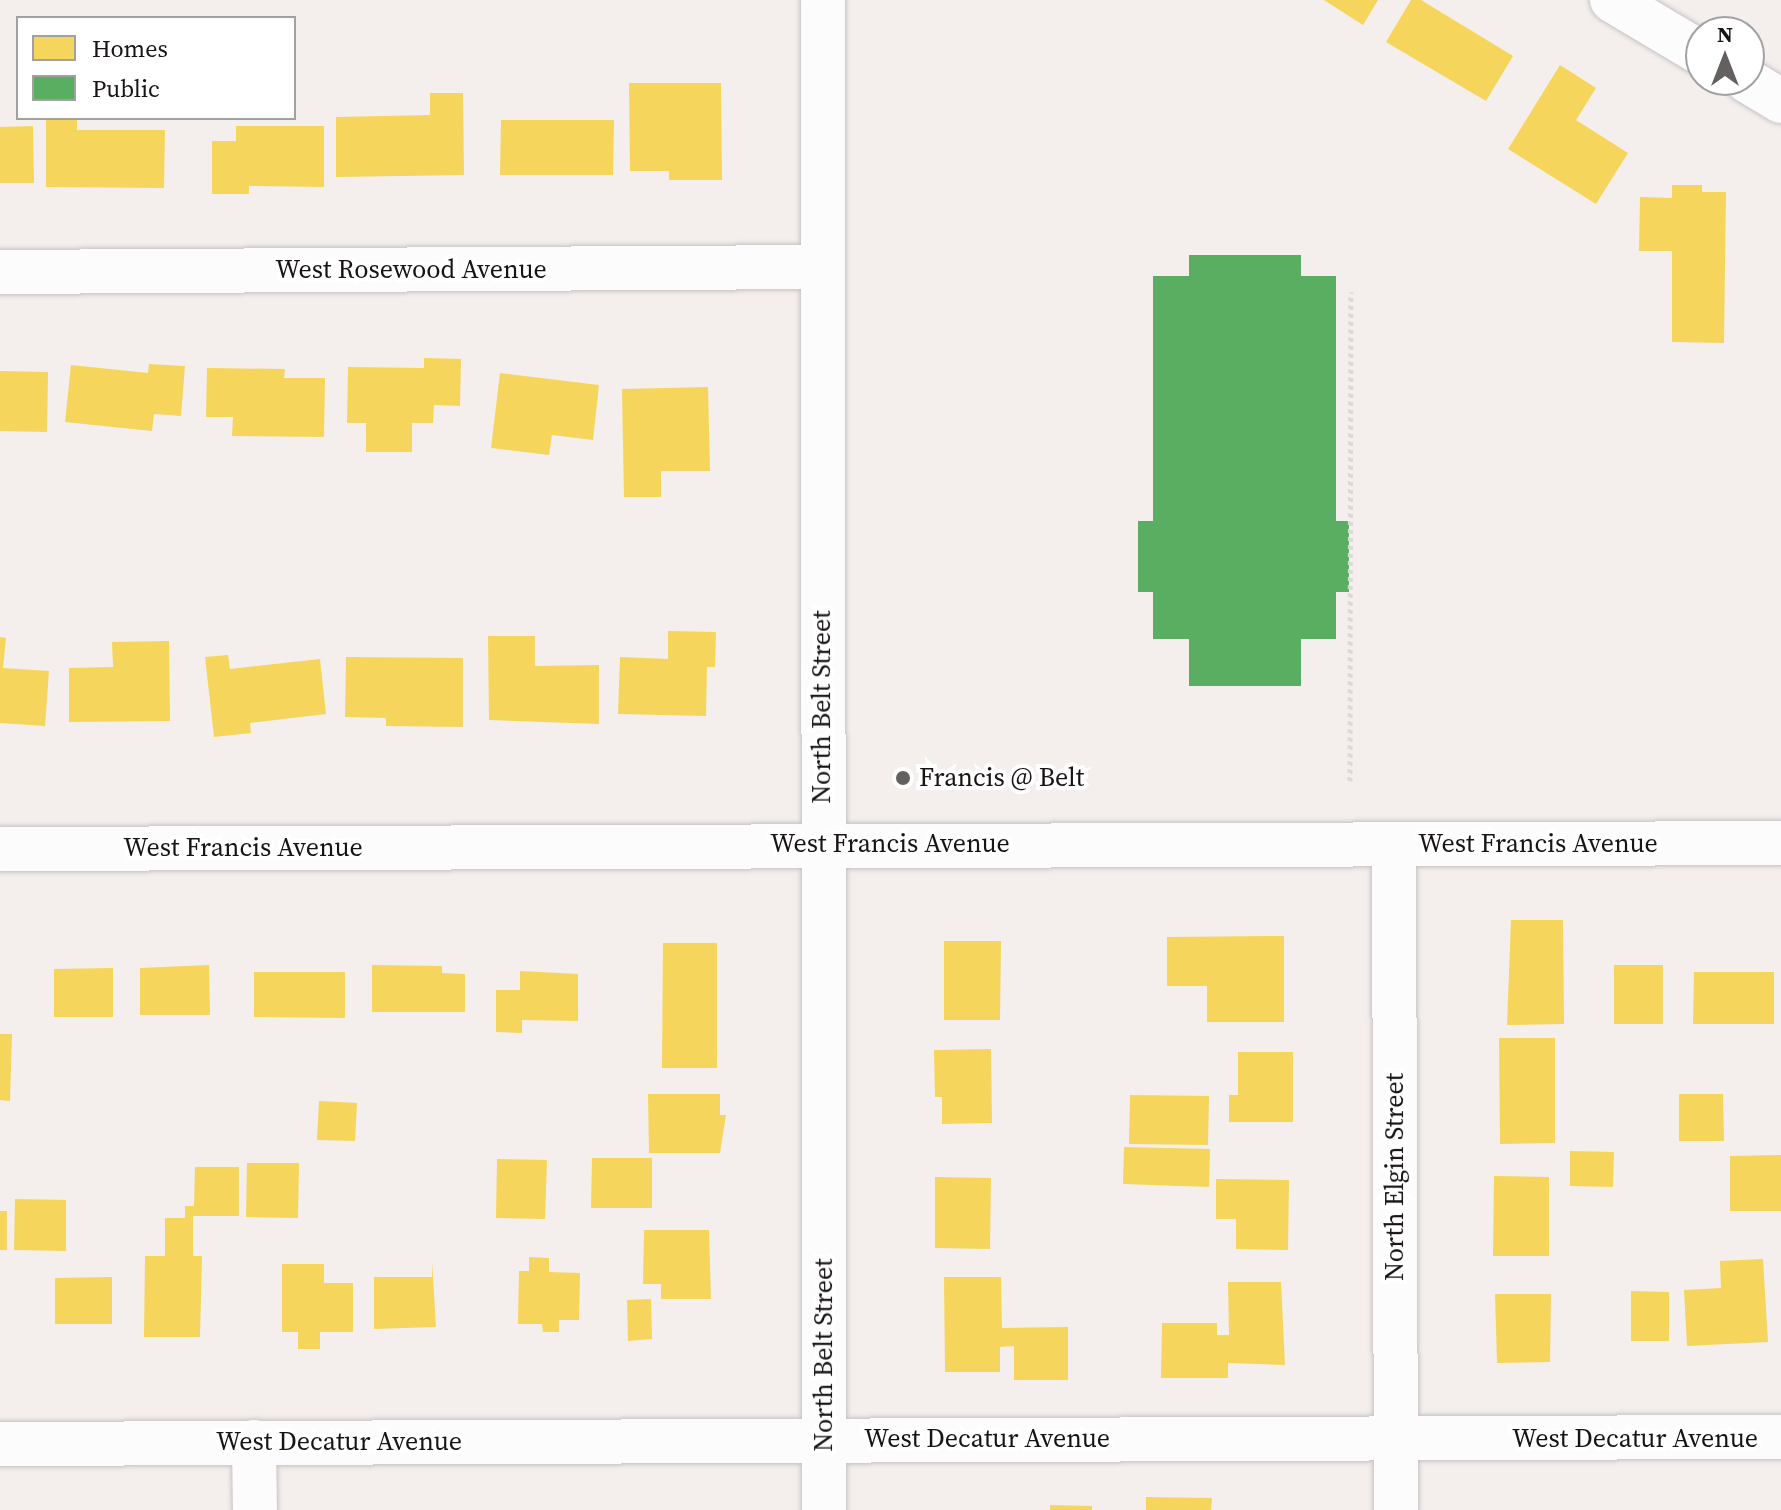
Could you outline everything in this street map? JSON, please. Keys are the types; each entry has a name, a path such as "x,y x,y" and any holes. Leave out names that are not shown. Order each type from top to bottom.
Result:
{"street":[{"name":"North Belt Street","path":"823,0 821,844 824,1510"},
{"path":"1612,0 1685,43"},
{"name":"West Rosewood Avenue","path":"0,272 822,267"},
{"name":"West Francis Avenue","path":"0,849 1781,843"},
{"name":"North Elgin Street","path":"1394,844 1396,1510"},
{"name":"West Decatur Avenue","path":"0,1444 1781,1437"},
{"path":"254,1442 255,1510"}],"path":[{"path":"1350,781 1351,292"}],"building: Homes":[{"path":"1324,0 1378,0 1363,25"},
{"path":"1411,0 1421,0 1513,56 1486,101 1386,42"},
{"path":"1560,65 1596,88 1576,120 1628,153 1596,204 1508,149"},
{"path":"629,83 721,83 722,180 669,180 669,171 630,171"},
{"path":"430,93 463,93 464,175 336,177 336,117 430,115"},
{"path":"46,120 77,120 77,130 165,130 164,188 46,187"},
{"path":"501,120 614,120 613,175 500,175"},
{"path":"33,126 34,183 0,183 0,127"},
{"path":"236,126 324,126 324,187 249,186 249,194 212,194 212,141 236,141"},
{"path":"1672,185 1702,185 1702,192 1726,192 1724,343 1672,342 1672,251 1639,251 1640,197 1672,198"},
{"path":"424,358 461,359 460,406 434,405 433,423 412,423 412,452 366,452 366,423 347,423 348,367 424,368"},
{"path":"149,364 185,366 181,416 154,414 152,431 65,422 71,365 148,373"},
{"path":"207,368 285,369 284,378 325,378 324,437 232,436 233,417 206,417"},
{"path":"0,371 48,372 47,432 0,431"},
{"path":"500,373 599,385 593,440 552,435 549,455 491,448"},
{"path":"708,387 710,471 661,471 661,497 624,497 622,389"},
{"path":"668,631 716,632 715,667 707,667 706,716 618,714 620,657 668,659"},
{"path":"488,636 535,636 535,666 599,665 599,724 489,720"},
{"path":"0,637 6,638 3,668 49,671 45,726 0,723"},
{"path":"169,641 170,721 69,722 69,668 113,667 112,642"},
{"path":"228,655 230,669 320,659 326,714 250,723 251,733 214,737 205,657"},
{"path":"346,657 463,658 463,727 386,726 386,718 345,717"},
{"path":"1511,920 1563,920 1564,1024 1507,1025"},
{"path":"1284,936 1284,1022 1207,1022 1207,986 1167,986 1167,937"},
{"path":"944,941 1001,941 1000,1020 944,1020"},
{"path":"663,943 717,943 717,1068 662,1068"},
{"path":"209,965 210,1015 140,1015 140,968"},
{"path":"372,965 442,966 442,973 465,974 465,1012 372,1012"},
{"path":"1614,965 1663,965 1663,1024 1614,1024"},
{"path":"113,968 113,1017 54,1017 54,969"},
{"path":"520,971 578,974 578,1021 522,1020 522,1033 496,1032 496,990 520,990"},
{"path":"254,972 345,972 345,1018 254,1017"},
{"path":"1694,972 1774,972 1774,1024 1693,1024"},
{"path":"0,1034 12,1034 10,1101 0,1100"},
{"path":"1499,1038 1555,1038 1555,1143 1500,1144"},
{"path":"991,1049 992,1123 942,1124 942,1097 935,1097 934,1050"},
{"path":"1238,1052 1293,1052 1293,1122 1229,1122 1229,1095 1238,1095"},
{"path":"648,1094 720,1094 720,1115 726,1115 720,1153 649,1153"},
{"path":"1679,1094 1723,1094 1724,1141 1679,1141"},
{"path":"1130,1095 1209,1096 1208,1145 1129,1144"},
{"path":"319,1101 357,1103 355,1141 317,1140"},
{"path":"1124,1147 1210,1149 1209,1187 1123,1184"},
{"path":"1570,1151 1614,1152 1613,1187 1570,1186"},
{"path":"1781,1155 1781,1211 1730,1211 1730,1156"},
{"path":"592,1158 652,1158 652,1208 591,1208"},
{"path":"497,1159 547,1160 545,1219 496,1218"},
{"path":"247,1163 299,1163 298,1218 246,1217"},
{"path":"195,1167 239,1167 239,1216 193,1216 193,1256 202,1256 200,1337 144,1337 145,1256 165,1256 165,1218 185,1218 185,1206 194,1206"},
{"path":"1494,1176 1549,1177 1549,1256 1493,1256"},
{"path":"935,1177 991,1178 990,1249 935,1248"},
{"path":"1216,1179 1289,1180 1288,1250 1236,1249 1236,1219 1216,1219"},
{"path":"15,1199 66,1200 66,1251 14,1250"},
{"path":"0,1211 7,1211 7,1250 0,1250"},
{"path":"644,1230 709,1230 711,1299 661,1299 661,1284 643,1284"},
{"path":"529,1257 549,1258 549,1272 580,1273 579,1320 559,1320 559,1332 543,1332 542,1324 518,1324 519,1271 529,1271"},
{"path":"1763,1259 1768,1342 1687,1346 1684,1290 1721,1288 1720,1261"},
{"path":"432,1261 436,1327 374,1329 374,1277 432,1277"},
{"path":"282,1264 324,1264 324,1283 353,1283 353,1332 320,1332 320,1349 298,1349 298,1332 282,1332"},
{"path":"112,1277 112,1324 55,1324 55,1278"},
{"path":"944,1277 1001,1277 1002,1328 1068,1327 1068,1380 1014,1380 1014,1346 1000,1347 1000,1372 945,1372"},
{"path":"1228,1282 1281,1282 1285,1365 1228,1363 1228,1378 1161,1378 1162,1323 1217,1323 1217,1335 1229,1335"},
{"path":"1631,1291 1669,1292 1669,1341 1631,1341"},
{"path":"1495,1294 1551,1294 1550,1362 1497,1363"},
{"path":"651,1299 652,1339 628,1341 627,1300"},
{"path":"1146,1497 1212,1498 1211,1510 1146,1510"},
{"path":"1050,1505 1092,1506 1092,1510 1050,1510"}],"building: Public":[{"path":"1189,255 1301,255 1301,276 1336,276 1336,521 1349,521 1349,592 1336,592 1336,639 1301,639 1301,686 1189,686 1189,639 1153,639 1153,592 1138,592 1138,521 1153,521 1153,276 1189,276"}],"place":[{"name":"Francis @ Belt","path":"903,778"}]}
